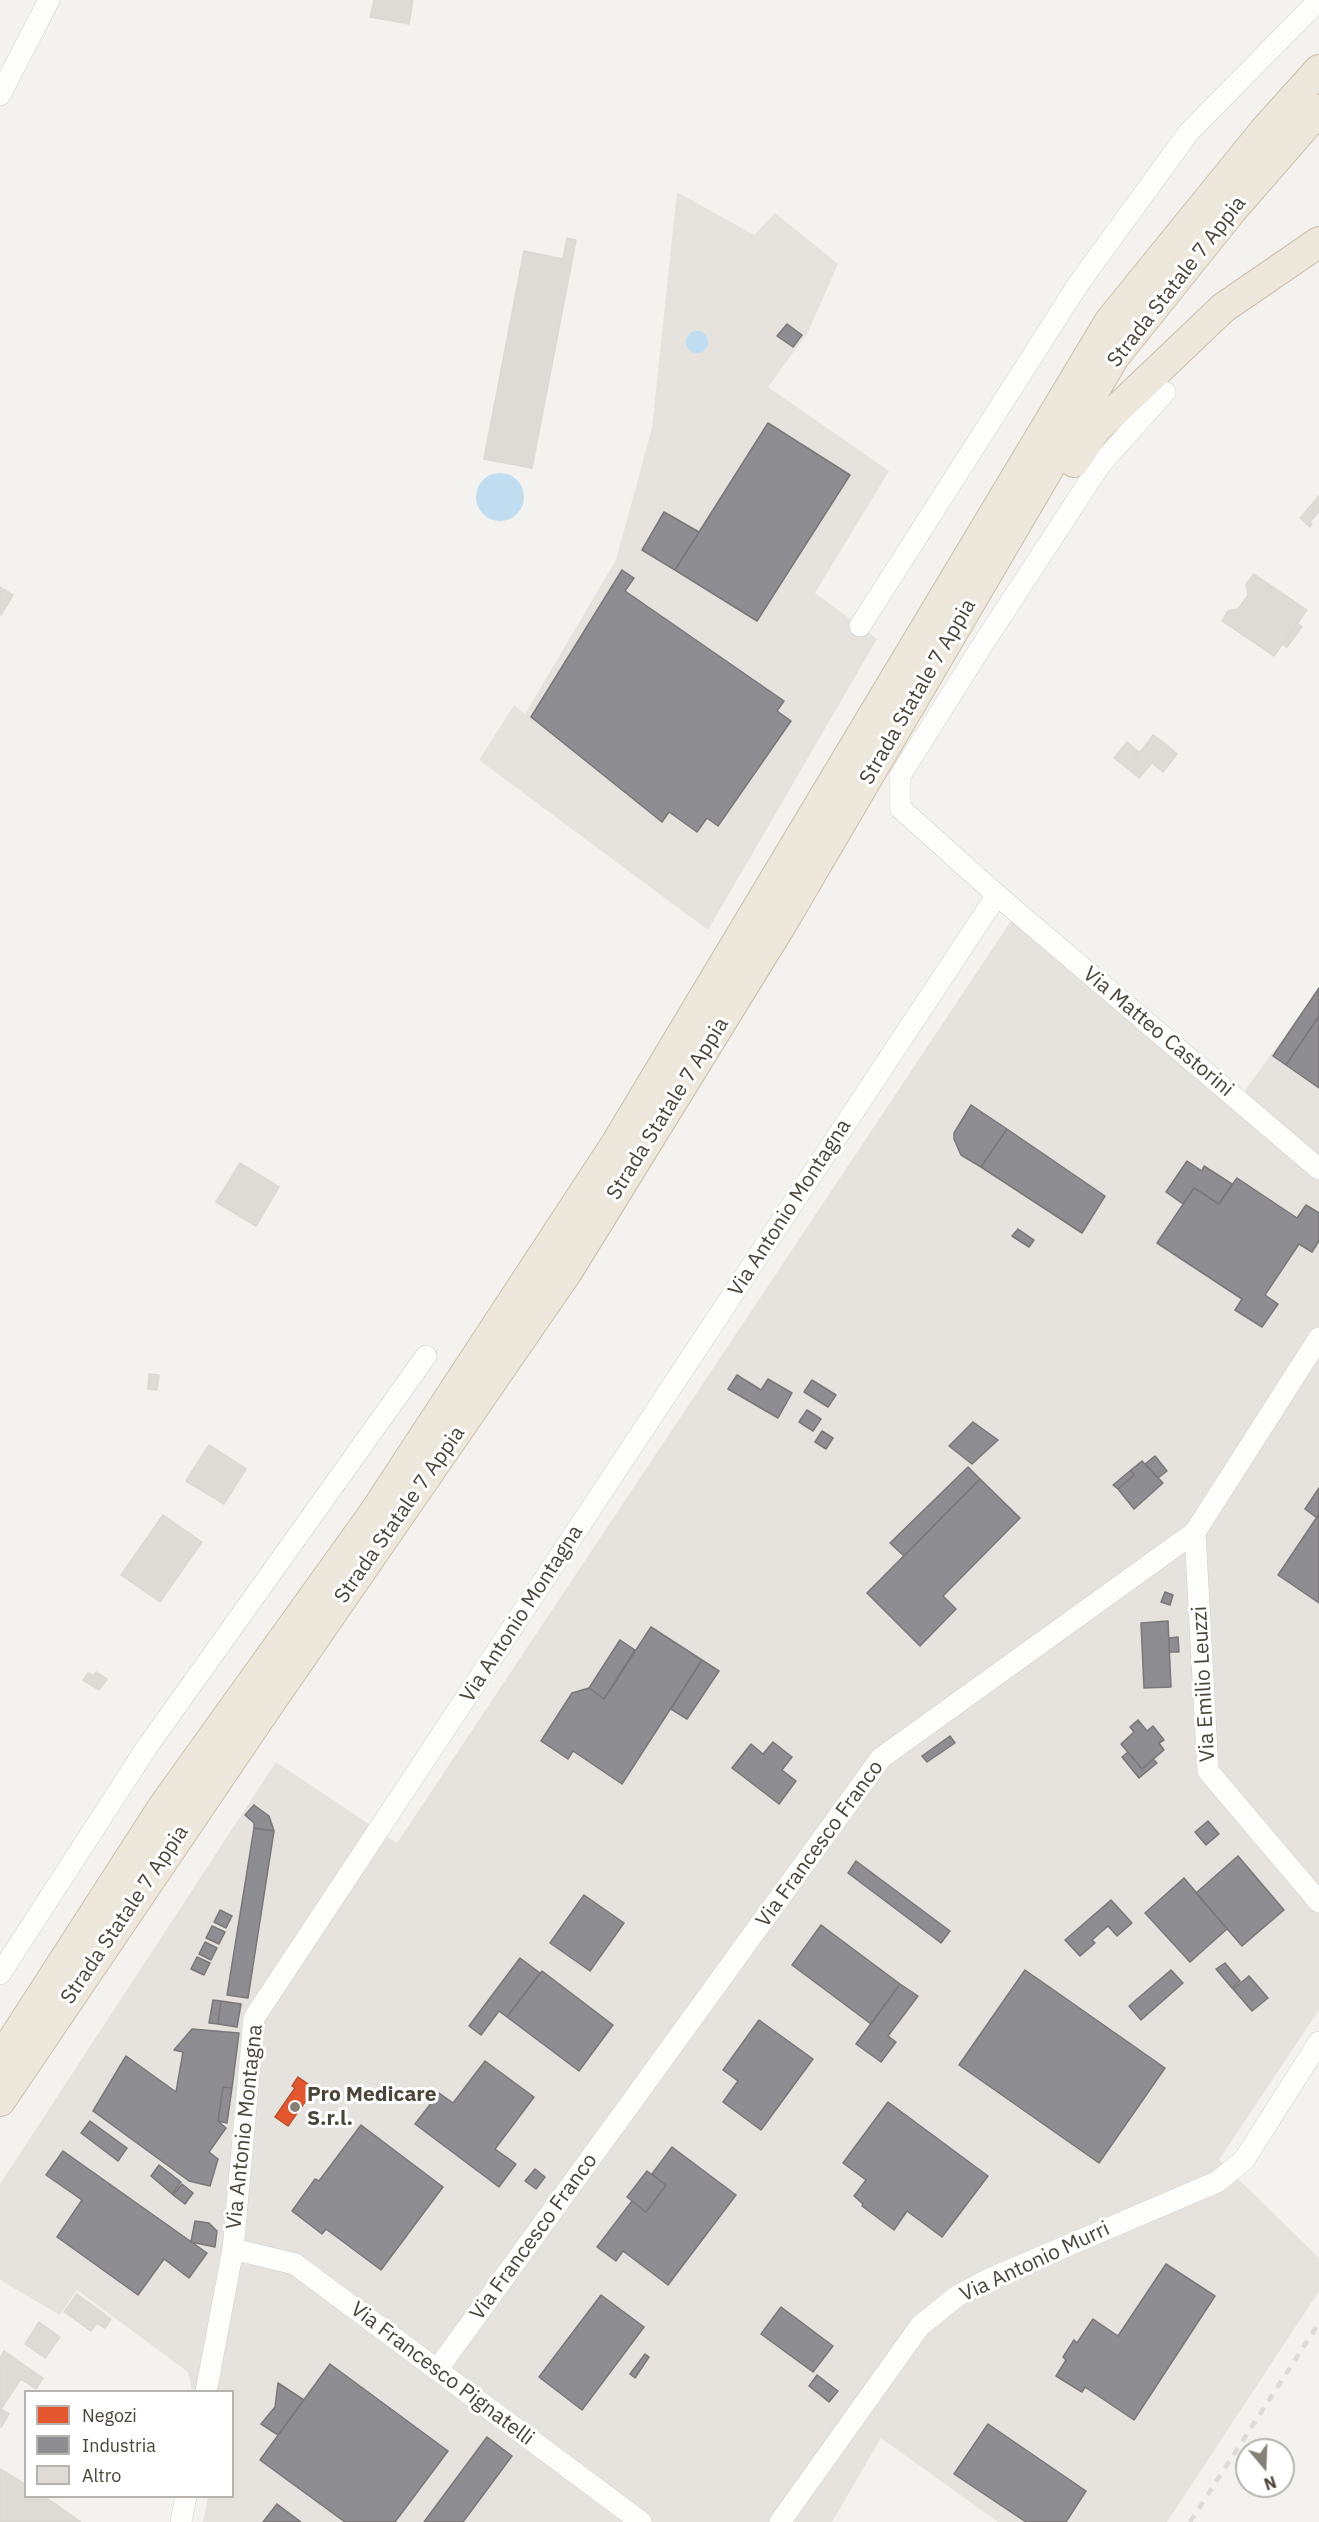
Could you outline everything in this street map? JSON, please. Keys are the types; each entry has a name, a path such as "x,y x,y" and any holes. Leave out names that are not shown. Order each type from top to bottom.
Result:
{"highway":[{"name":"Strada Statale 7 Appia","path":"0,2060 165,1804 374,1513 616,1144 1110,321 1265,130 1319,69"},
{"name":"Strada Statale 7 Appia","path":"0,2101 260,1717 567,1272 784,920 1114,357 1232,211 1319,110"},
{"path":"922,685 1036,522 1095,430 1223,308 1319,242"}],"street":[{"path":"0,95 49,0"},
{"path":"860,626 1079,283 1175,151 1189,132 1319,0"},
{"name":"Via Matteo Castorini","path":"1165,392 1100,465 900,776 900,808 997,895 1319,1169"},
{"name":"Via Antonio Montagna","path":"206,2390 233,2249 254,2018 997,895"},
{"name":"Via Francesco Franco","path":"437,2370 881,1758 1195,1532 1319,1338"},
{"path":"0,1974 147,1746 426,1356"},
{"name":"Via Emilio Leuzzi","path":"1195,1532 1208,1771 1319,1902"},
{"name":"Via Antonio Murri","path":"780,2522 920,2326 957,2296 988,2279 1217,2182 1244,2160 1319,2042"},
{"name":"Via Francesco Pignatelli","path":"233,2249 295,2264 641,2522"},
{"path":"181,2522 186,2498"}],"shaded area":[{"path":"677,192 754,235 775,213 838,264 808,332 768,387 889,471 815,593 877,639 708,930 479,760 514,705 525,714 616,560 652,428"},
{"path":"1013,918 1236,1103 1319,988 1319,2010 1219,2160 1319,2258 1319,2291 1167,2522 998,2522 881,2438 832,2522 203,2522 208,2498 234,2498 234,2390 192,2390 188,2372 77,2290 60,2315 0,2280 0,2184 276,1762 397,1843"}],"water":[{"path":"693,331 701,331 708,338 708,346 701,353 693,353 686,346 686,338"},
{"path":"500,473 517,480 524,497 517,514 500,521 483,514 476,497 483,480"}],"building: Negozi":[{"path":"298,2077 308,2084 306,2088 312,2092 288,2126 275,2117 295,2088 292,2086"}],"building: Industria":[{"path":"787,324 802,335 793,347 777,336"},
{"path":"768,423 850,475 757,621 675,570"},
{"path":"664,512 699,532 675,570 642,550"},
{"path":"622,570 634,578 625,591 784,701 777,711 791,721 718,826 707,818 697,832 669,812 662,822 531,717"},
{"path":"1319,988 1319,1016 1286,1065 1273,1056"},
{"path":"1319,1016 1319,1088 1286,1065"},
{"path":"971,1105 1007,1129 981,1167 961,1155 954,1139 954,1133"},
{"path":"1007,1129 1105,1196 1082,1233 981,1167"},
{"path":"1187,1161 1202,1171 1204,1166 1232,1184 1219,1204 1194,1188 1183,1204 1166,1192"},
{"path":"1237,1178 1297,1218 1306,1205 1319,1213 1319,1241 1312,1252 1299,1244 1265,1295 1278,1304 1262,1327 1235,1310 1242,1299 1157,1243 1194,1188 1219,1204"},
{"path":"1018,1229 1034,1240 1029,1247 1012,1236"},
{"path":"737,1375 761,1390 768,1379 792,1393 778,1418 728,1389"},
{"path":"812,1380 836,1395 828,1407 804,1392"},
{"path":"807,1410 821,1419 813,1431 799,1422"},
{"path":"973,1422 998,1440 972,1464 949,1446"},
{"path":"822,1431 833,1438 826,1449 815,1442"},
{"path":"1155,1456 1167,1471 1158,1478 1145,1464"},
{"path":"1142,1461 1163,1483 1134,1509 1118,1489 1134,1475 1131,1470"},
{"path":"968,1467 980,1479 904,1556 890,1543"},
{"path":"1131,1470 1134,1475 1118,1489 1113,1485"},
{"path":"980,1479 1020,1518 943,1596 956,1609 920,1646 867,1593"},
{"path":"1319,1488 1319,1514 1317,1518 1305,1509"},
{"path":"1319,1514 1319,1603 1278,1575"},
{"path":"1165,1592 1173,1595 1170,1605 1161,1602"},
{"path":"1168,1621 1171,1687 1144,1688 1141,1623"},
{"path":"651,1627 702,1660 622,1784 573,1751 568,1759 541,1741 572,1693 589,1688 604,1699"},
{"path":"1178,1637 1179,1652 1169,1652 1169,1638"},
{"path":"620,1640 635,1650 604,1699 589,1688"},
{"path":"702,1660 719,1671 687,1719 671,1709"},
{"path":"1138,1720 1147,1731 1153,1726 1164,1740 1159,1743 1164,1750 1142,1769 1121,1744 1134,1732 1130,1727"},
{"path":"950,1736 955,1743 927,1762 922,1756"},
{"path":"773,1742 792,1757 782,1770 796,1781 779,1804 732,1768 751,1744 763,1754"},
{"path":"1128,1752 1142,1769 1153,1759 1157,1763 1139,1778 1122,1757"},
{"path":"254,1805 269,1816 274,1831 254,1828 254,1823 245,1815"},
{"path":"1208,1821 1219,1834 1206,1845 1195,1832"},
{"path":"254,1828 274,1831 248,1998 227,1995"},
{"path":"1238,1856 1284,1910 1242,1946 1196,1893"},
{"path":"856,1861 950,1931 941,1943 848,1873"},
{"path":"1184,1878 1227,1929 1190,1962 1145,1913"},
{"path":"584,1895 624,1923 590,1971 550,1943"},
{"path":"1111,1900 1132,1923 1117,1936 1108,1926 1092,1940 1095,1943 1080,1956 1065,1940"},
{"path":"220,1910 232,1916 226,1928 214,1922"},
{"path":"821,1925 900,1984 871,2024 792,1965"},
{"path":"212,1926 225,1932 219,1944 206,1938"},
{"path":"205,1942 217,1948 211,1960 199,1954"},
{"path":"197,1957 210,1963 204,1975 191,1969"},
{"path":"520,1958 540,1973 507,2017 499,2011 481,2035 469,2026"},
{"path":"1225,1963 1240,1981 1232,1988 1216,1969"},
{"path":"1025,1970 1165,2068 1099,2163 959,2065"},
{"path":"1171,1970 1183,1983 1141,2020 1129,2006"},
{"path":"542,1971 613,2025 579,2071 507,2017"},
{"path":"1249,1976 1268,1998 1252,2011 1233,1989"},
{"path":"900,1984 918,1996 888,2036 896,2042 881,2062 856,2044"},
{"path":"213,2000 221,2001 218,2024 209,2023"},
{"path":"221,2001 241,2004 237,2027 218,2024"},
{"path":"759,2020 813,2059 761,2130 723,2102 738,2081 723,2070"},
{"path":"192,2029 239,2033 232,2088 223,2087 218,2121 226,2128 209,2152 218,2159 210,2186 189,2181 93,2111 126,2056 176,2092 183,2052 174,2050"},
{"path":"485,2061 534,2097 495,2149 516,2164 499,2187 415,2124 439,2093 453,2103"},
{"path":"223,2087 232,2088 227,2123 218,2121"},
{"path":"888,2102 988,2176 942,2237 907,2211 894,2230 862,2206 863,2204 854,2196 866,2180 843,2163"},
{"path":"90,2121 127,2148 118,2161 81,2133"},
{"path":"361,2125 443,2187 381,2270 326,2229 322,2234 292,2211 315,2179 319,2181"},
{"path":"672,2147 736,2195 668,2285 623,2251 616,2261 597,2247 632,2201 646,2212 666,2185 652,2174"},
{"path":"63,2151 207,2253 189,2278 164,2259 138,2295 57,2237 82,2200 46,2175"},
{"path":"159,2165 181,2182 172,2194 151,2176"},
{"path":"535,2169 545,2177 536,2189 525,2181"},
{"path":"647,2171 666,2185 646,2212 627,2197"},
{"path":"182,2184 193,2193 185,2204 173,2195"},
{"path":"195,2221 209,2223 217,2231 215,2247 191,2242"},
{"path":"1166,2264 1215,2296 1134,2420 1085,2387 1082,2392 1056,2376 1066,2360 1063,2357 1074,2340 1077,2343 1093,2319 1118,2336"},
{"path":"601,2295 644,2327 582,2410 539,2377"},
{"path":"781,2307 833,2346 813,2372 761,2334"},
{"path":"645,2354 649,2357 635,2378 630,2374"},
{"path":"330,2364 448,2451 395,2522 345,2522 260,2460"},
{"path":"817,2375 838,2391 829,2402 809,2386"},
{"path":"278,2383 304,2400 278,2435 261,2424 275,2407"},
{"path":"988,2424 1086,2491 1066,2522 1026,2522 954,2474"},
{"path":"487,2437 512,2456 463,2522 424,2522"},
{"path":"277,2504 301,2522 263,2522"}],"building: Altro":[{"path":"374,0 413,0 409,24 370,17"},
{"path":"567,238 576,240 532,468 484,459 524,251 563,259"},
{"path":"1319,496 1319,511 1310,522 1312,524 1310,527 1300,518"},
{"path":"1254,574 1307,610 1274,656 1222,621 1228,611 1238,609 1248,595 1246,584"},
{"path":"0,587 13,595 1,615 0,614"},
{"path":"1297,623 1302,627 1287,647 1282,644"},
{"path":"1153,735 1163,742 1157,749 1148,742"},
{"path":"1127,742 1139,752 1127,768 1114,758"},
{"path":"1148,742 1157,749 1163,742 1177,754 1163,772 1152,763 1139,778 1127,768"},
{"path":"240,1163 279,1187 256,1226 216,1202"},
{"path":"149,1374 159,1375 157,1390 148,1389"},
{"path":"209,1445 246,1469 224,1504 186,1481"},
{"path":"163,1515 202,1542 160,1602 121,1575"},
{"path":"96,1672 107,1679 99,1690 83,1680 88,1673 93,1676"},
{"path":"77,2294 111,2319 105,2328 97,2323 91,2331 64,2312"},
{"path":"39,2322 60,2337 45,2358 25,2344"},
{"path":"4,2351 43,2378 36,2389 21,2379 1,2409 9,2414 1,2427 0,2358"},
{"path":"0,2469 24,2484 24,2498 47,2498 81,2522 0,2522"}],"railway":[{"path":"1190,2522 1319,2323"}],"place":[{"name":"Pro Medicare S.r.l.","path":"295,2107"}]}
